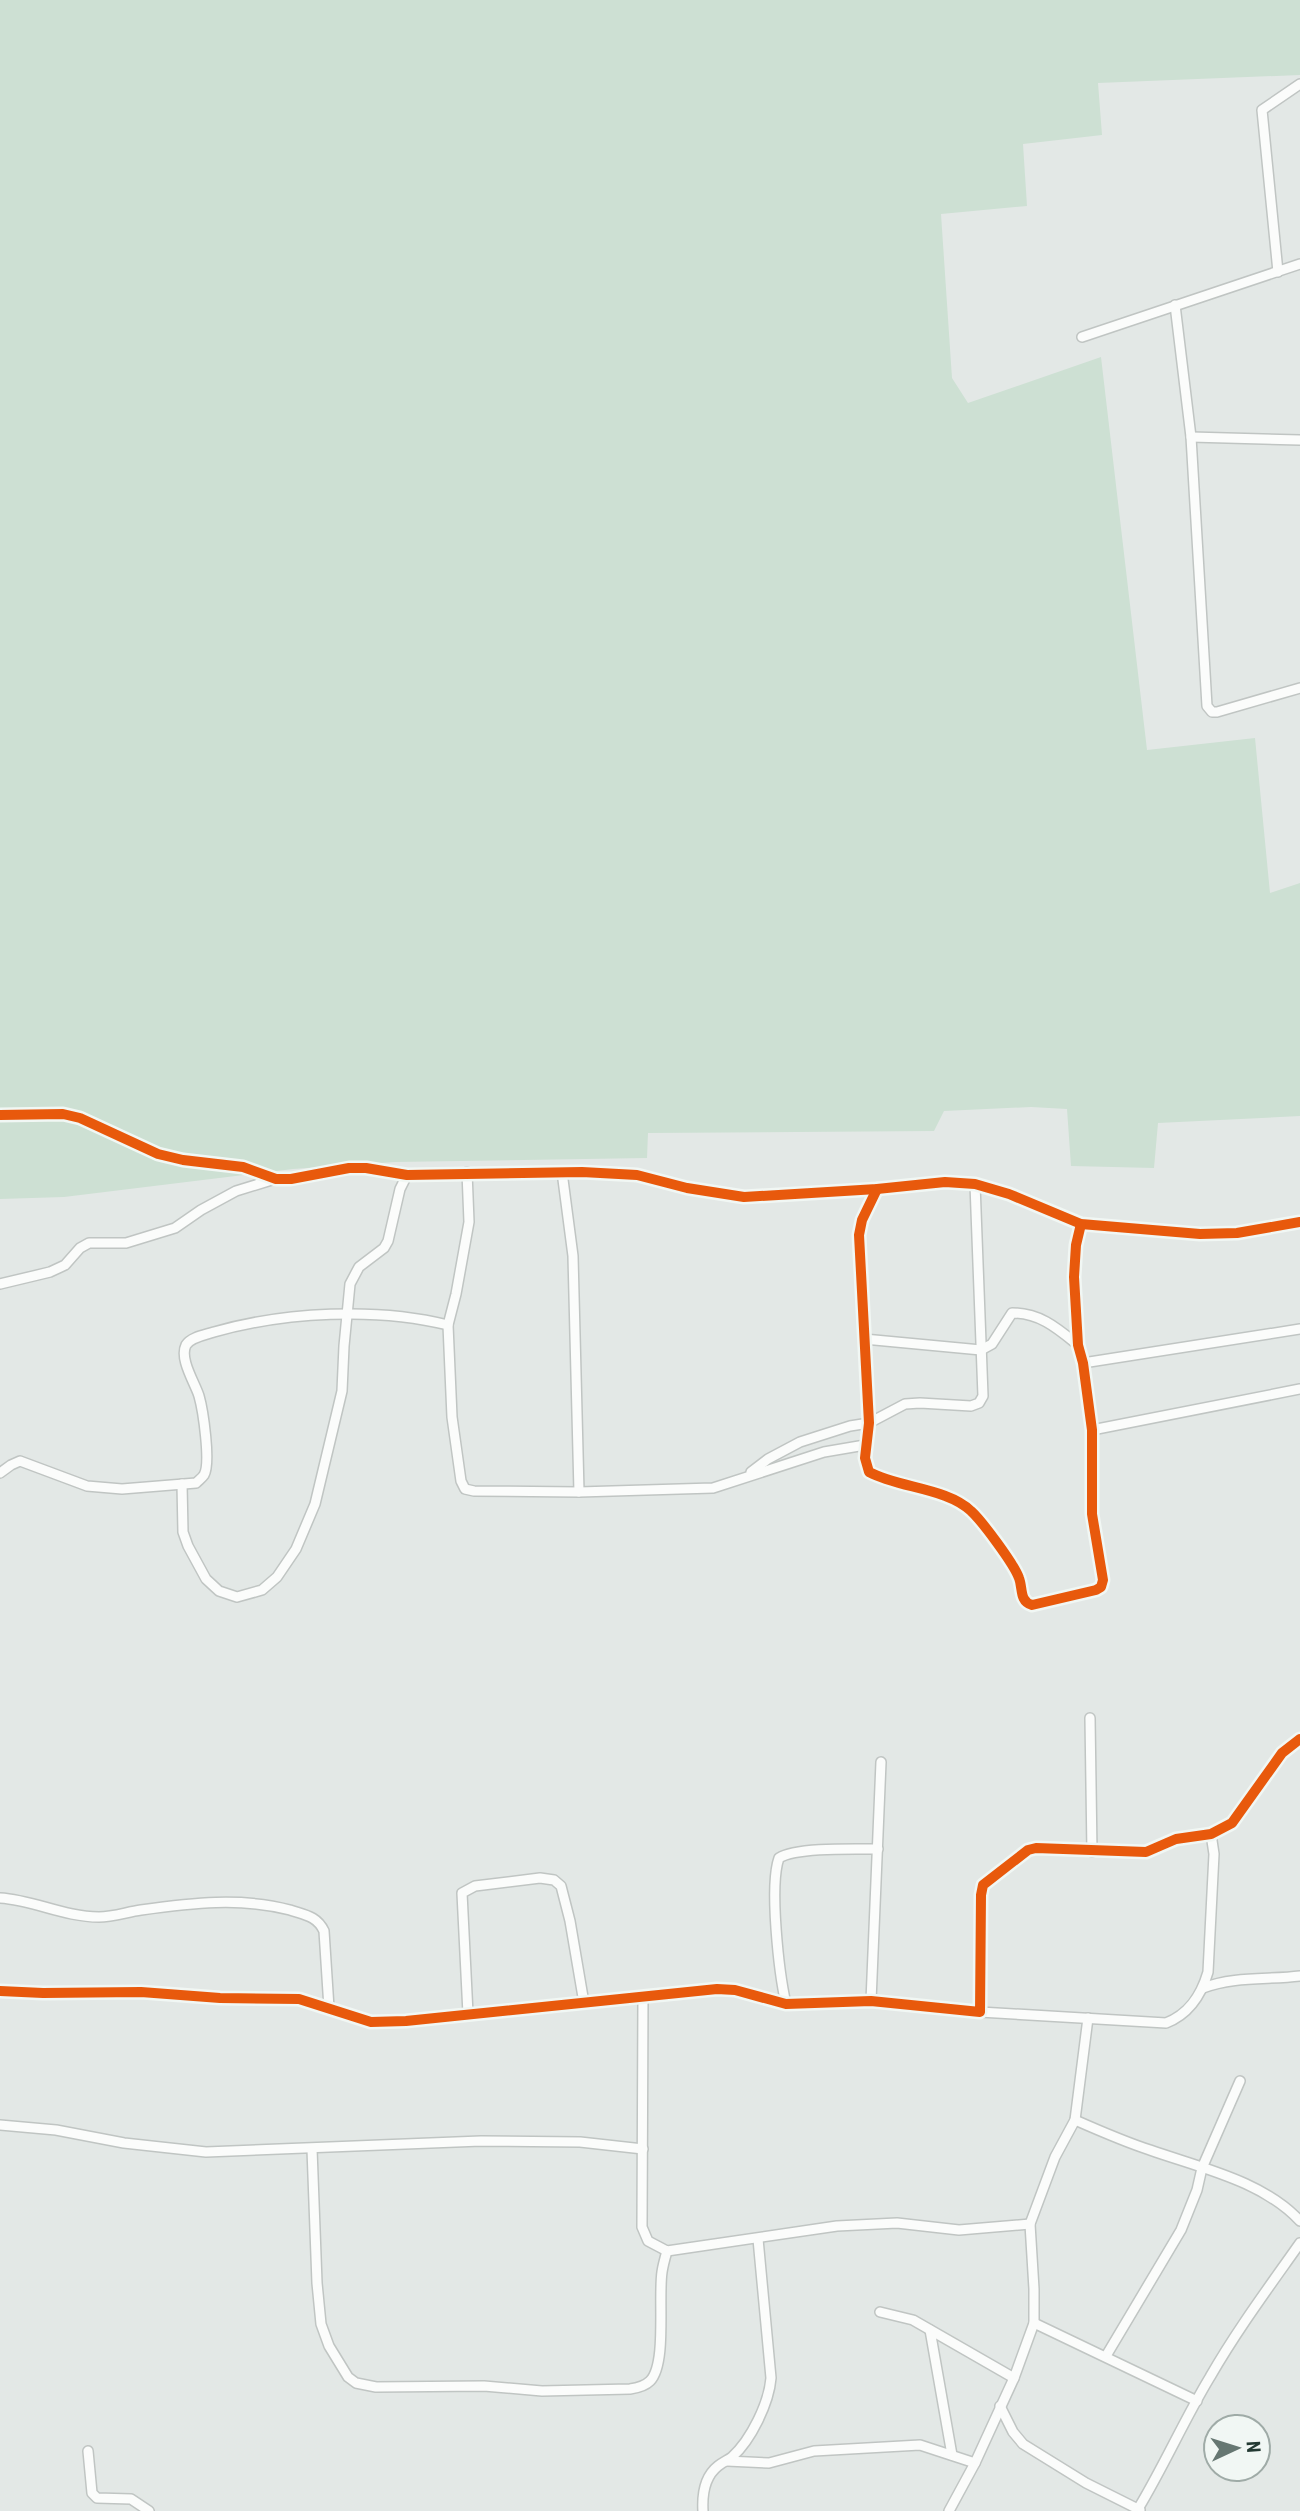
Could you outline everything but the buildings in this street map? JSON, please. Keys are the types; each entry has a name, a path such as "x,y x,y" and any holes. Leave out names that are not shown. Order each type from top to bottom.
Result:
{"street":[{"path":"1278,272 1262,110 1300,84"},
{"path":"1082,337 1300,264"},
{"path":"1175,305 1191,437 1207,706 1212,712 1217,712 1300,688"},
{"path":"1191,437 1300,440"},
{"path":"0,1115 64,1114 80,1118 158,1154 183,1160 243,1167 276,1178 291,1179 349,1168 407,1175 467,1172 637,1175 687,1188 744,1197 945,1182 975,1184 1009,1194 1081,1224 1200,1234 1237,1233 1300,1222"},
{"path":"467,1172 469,1223 448,1325 452,1417 461,1480 465,1489 579,1492 713,1488 824,1452 865,1445"},
{"path":"562,1172 573,1256 579,1492"},
{"path":"182,1484 183,1532 206,1579 219,1591 237,1597 262,1590 277,1577 296,1549 315,1504 342,1391 350,1284 359,1267 384,1248 388,1241 400,1189 407,1175"},
{"path":"0,1284 50,1272 65,1265 80,1248 89,1243 127,1243 175,1228 236,1191 276,1178"},
{"path":"744,1478 768,1459 800,1442 850,1426 869,1423 905,1404 971,1406 979,1403 983,1396 975,1184"},
{"path":"877,1189 862,1220 859,1235 869,1423 864,1458 869,1472 883,1479 956,1500 971,1511 1019,1578 1023,1597 1027,1604 1032,1605 1101,1587 1103,1580 1092,1514 1092,1430 1078,1345 1074,1278 1076,1245 1081,1224"},
{"path":"864,1339 981,1350 992,1344 1012,1313 1048,1321 1078,1345"},
{"path":"0,1473 20,1461 87,1486 122,1489 196,1483 205,1475 207,1462 199,1396 184,1351 187,1343 224,1329 299,1316 406,1317 448,1325"},
{"path":"1083,1363 1300,1329"},
{"path":"1092,1430 1300,1389"},
{"path":"1090,1718 1092,1852"},
{"path":"980,2012 979,1906 984,1885 1028,1850 1036,1848 1146,1852 1175,1839 1211,1834 1232,1823 1282,1754 1300,1739"},
{"path":"871,2001 881,1762"},
{"path":"0,1990 43,1993 141,1992 220,1998 299,1999 371,2022 406,2021 681,1991 734,1990 786,2004 871,2001 980,2012 1166,2024 1181,2017 1203,1988 1208,1972 1214,1854 1211,1834"},
{"path":"786,2004 778,1951 775,1881 779,1858 784,1854 816,1851 878,1849"},
{"path":"468,2014 462,1893 475,1886 540,1878 554,1880 561,1886 584,2003"},
{"path":"0,1898 16,1899 62,1913 103,1917 139,1910 234,1901 267,1904 308,1915 320,1923 324,1931 329,2008"},
{"path":"1203,1988 1223,1981 1300,1976"},
{"path":"643,1996 644,2236 648,2241 667,2251 849,2225 897,2223 959,2230 1030,2224"},
{"path":"949,2511 975,2463 1014,2378 1034,2323 1030,2224 1055,2157 1075,2120 1088,2018"},
{"path":"1106,2356 1181,2230 1197,2190 1202,2168 1240,2081"},
{"path":"1075,2120 1128,2143 1243,2183 1282,2204 1300,2221"},
{"path":"0,2125 56,2130 124,2143 206,2152 481,2141 580,2142 643,2149"},
{"path":"312,2149 321,2324 335,2356 356,2383 376,2387 484,2386 541,2391 641,2387 650,2381 660,2354 662,2272 667,2251"},
{"path":"703,2511 702,2496 707,2480 717,2467 733,2456 756,2426 770,2389 758,2239"},
{"path":"1000,2406 1013,2432 1023,2444 1086,2483 1140,2510 1197,2401 1248,2317 1300,2243"},
{"path":"880,2312 913,2320 1014,2378"},
{"path":"1034,2323 1197,2401"},
{"path":"930,2330 952,2455"},
{"path":"725,2461 769,2463 814,2451 920,2445 975,2463"},
{"path":"88,2451 92,2493 97,2498 131,2500 149,2511"}],"green space":[{"path":"0,0 1300,0 1300,75 1098,83 1102,135 1023,144 1027,206 941,214 952,378 968,403 1101,357 1147,750 1255,738 1270,893 1300,883 1300,1116 1158,1123 1154,1168 1071,1166 1067,1109 1031,1107 944,1111 934,1131 648,1133 647,1158 395,1162 293,1169 64,1197 0,1199"}],"cycle path":[{"path":"0,1115 63,1114 80,1118 158,1154 183,1160 243,1167 276,1179 291,1179 349,1168 407,1175 582,1172 637,1175 687,1188 744,1197 945,1182 975,1184 1009,1194 1081,1224 1200,1234 1237,1233 1300,1222"},
{"path":"877,1189 862,1220 859,1235 869,1423 865,1458 869,1472 949,1497 971,1511 1011,1563 1019,1578 1023,1597 1032,1605 1096,1590 1101,1587 1103,1580 1092,1514 1092,1430 1078,1345 1074,1277 1076,1245 1081,1224"},
{"path":"0,1991 141,1992 220,1998 299,1999 371,2022 406,2021 717,1989 735,1990 786,2004 871,2001 980,2012 983,1885 1028,1850 1036,1848 1146,1852 1176,1839 1211,1834 1232,1823 1282,1753 1300,1739"}]}
